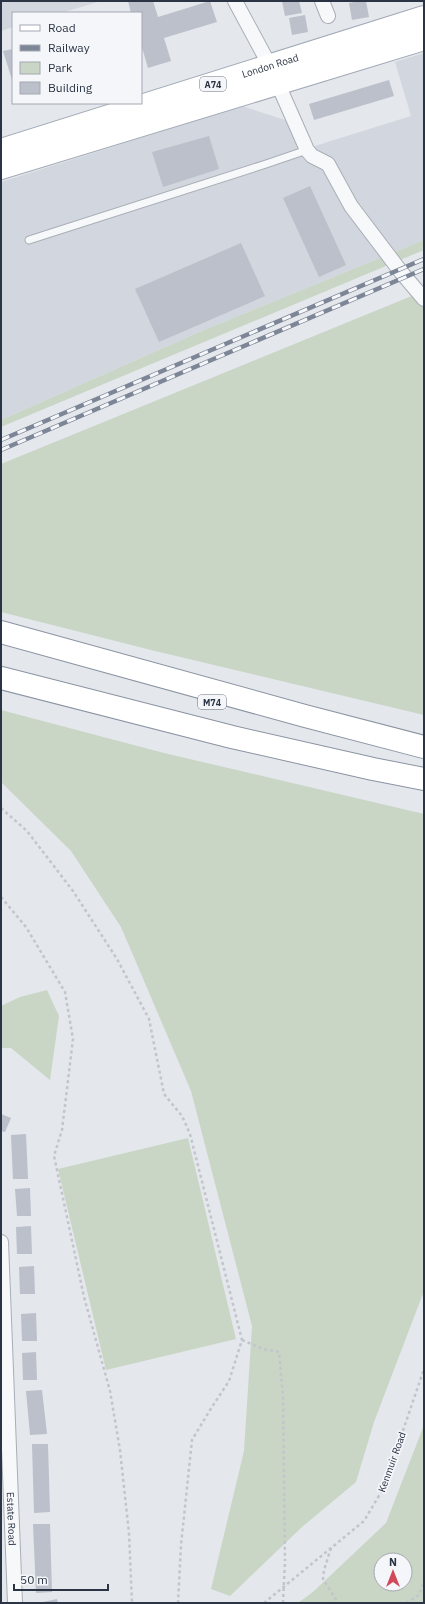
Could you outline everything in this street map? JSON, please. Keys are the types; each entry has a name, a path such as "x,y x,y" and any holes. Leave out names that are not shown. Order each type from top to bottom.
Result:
{"main road":[{"name":"London Road","path":"1,168 274,74 424,17"},
{"name":"London Road","path":"1,150 274,74 424,39"},
{"path":"1,632 305,716 424,747"},
{"name":"M74","path":"1,648 254,713 376,741 424,750"},
{"path":"1,678 232,738 373,770 424,779"}],"street":[{"path":"236,1 274,74 306,150 312,156 328,164 351,206 401,272 424,299"},
{"path":"322,1 328,16"},
{"name":"Estate Road","path":"1,1242 4,1402 16,1603"}],"lane":[{"path":"29,240 306,150"}],"path":[{"path":"1,808 27,831 73,891 117,959 149,1019 164,1094 182,1116 190,1134 242,1340 229,1381 192,1440 181,1545 178,1603"},
{"path":"1,897 26,927 66,992 73,1040 62,1130 54,1156 84,1296 113,1406 120,1450 129,1533 132,1603"},
{"path":"242,1340 262,1349 279,1352 283,1397 285,1561 283,1603"},
{"name":"Kenmuir Road","path":"264,1603 364,1521 383,1489 424,1369"},
{"path":"331,1548 324,1570 323,1579 338,1603"},
{"path":"406,1603 419,1595 424,1581"}],"shaded area":[{"path":"1,1 101,1 64,12 12,12 12,27 1,31"},
{"path":"424,53 424,240 204,330 1,420 1,182 242,106 285,120 302,150 411,116 395,62"}],"green space":[{"path":"424,240 424,250 1,427 1,420 204,330"},
{"path":"424,291 424,715 151,650 1,612 1,464"},
{"path":"1,710 164,753 424,814 424,1291 374,1422 356,1482 302,1527 230,1596 211,1589 244,1451 252,1326 191,1091 121,927 71,851 1,782"},
{"path":"47,990 59,1016 50,1080 11,1048 1,1048 1,1006 20,997"},
{"path":"188,1138 236,1339 106,1370 58,1169"},
{"path":"424,1425 424,1603 298,1603 313,1592 386,1523"}],"building":[{"path":"128,1 153,1 158,17 210,1 217,22 164,38 171,61 148,68 142,47 142,12 131,12"},
{"path":"282,1 299,1 302,13 285,16"},
{"path":"366,1 369,17 352,20 349,3"},
{"path":"305,15 308,32 292,35 289,18"},
{"path":"12,49 12,80 3,51"},
{"path":"389,80 394,96 314,120 309,104"},
{"path":"209,136 219,169 163,187 152,152"},
{"path":"310,186 346,265 319,277 283,198"},
{"path":"241,243 265,296 159,342 135,289"},
{"path":"1,1114 11,1118 5,1132 1,1131"},
{"path":"26,1134 28,1179 13,1179 11,1135"},
{"path":"30,1188 31,1216 17,1216 15,1189"},
{"path":"31,1226 32,1254 17,1254 16,1227"},
{"path":"34,1266 35,1294 20,1294 19,1267"},
{"path":"36,1313 37,1341 22,1341 21,1314"},
{"path":"36,1352 37,1380 23,1380 22,1353"},
{"path":"42,1390 47,1434 30,1435 26,1391"},
{"path":"32,1444 48,1444 50,1512 34,1513"},
{"path":"33,1524 50,1524 52,1592 36,1593"},
{"path":"57,1599 58,1603 43,1603 43,1602"}],"railway":[{"path":"1,440 424,259"},
{"path":"1,450 424,269"}]}
